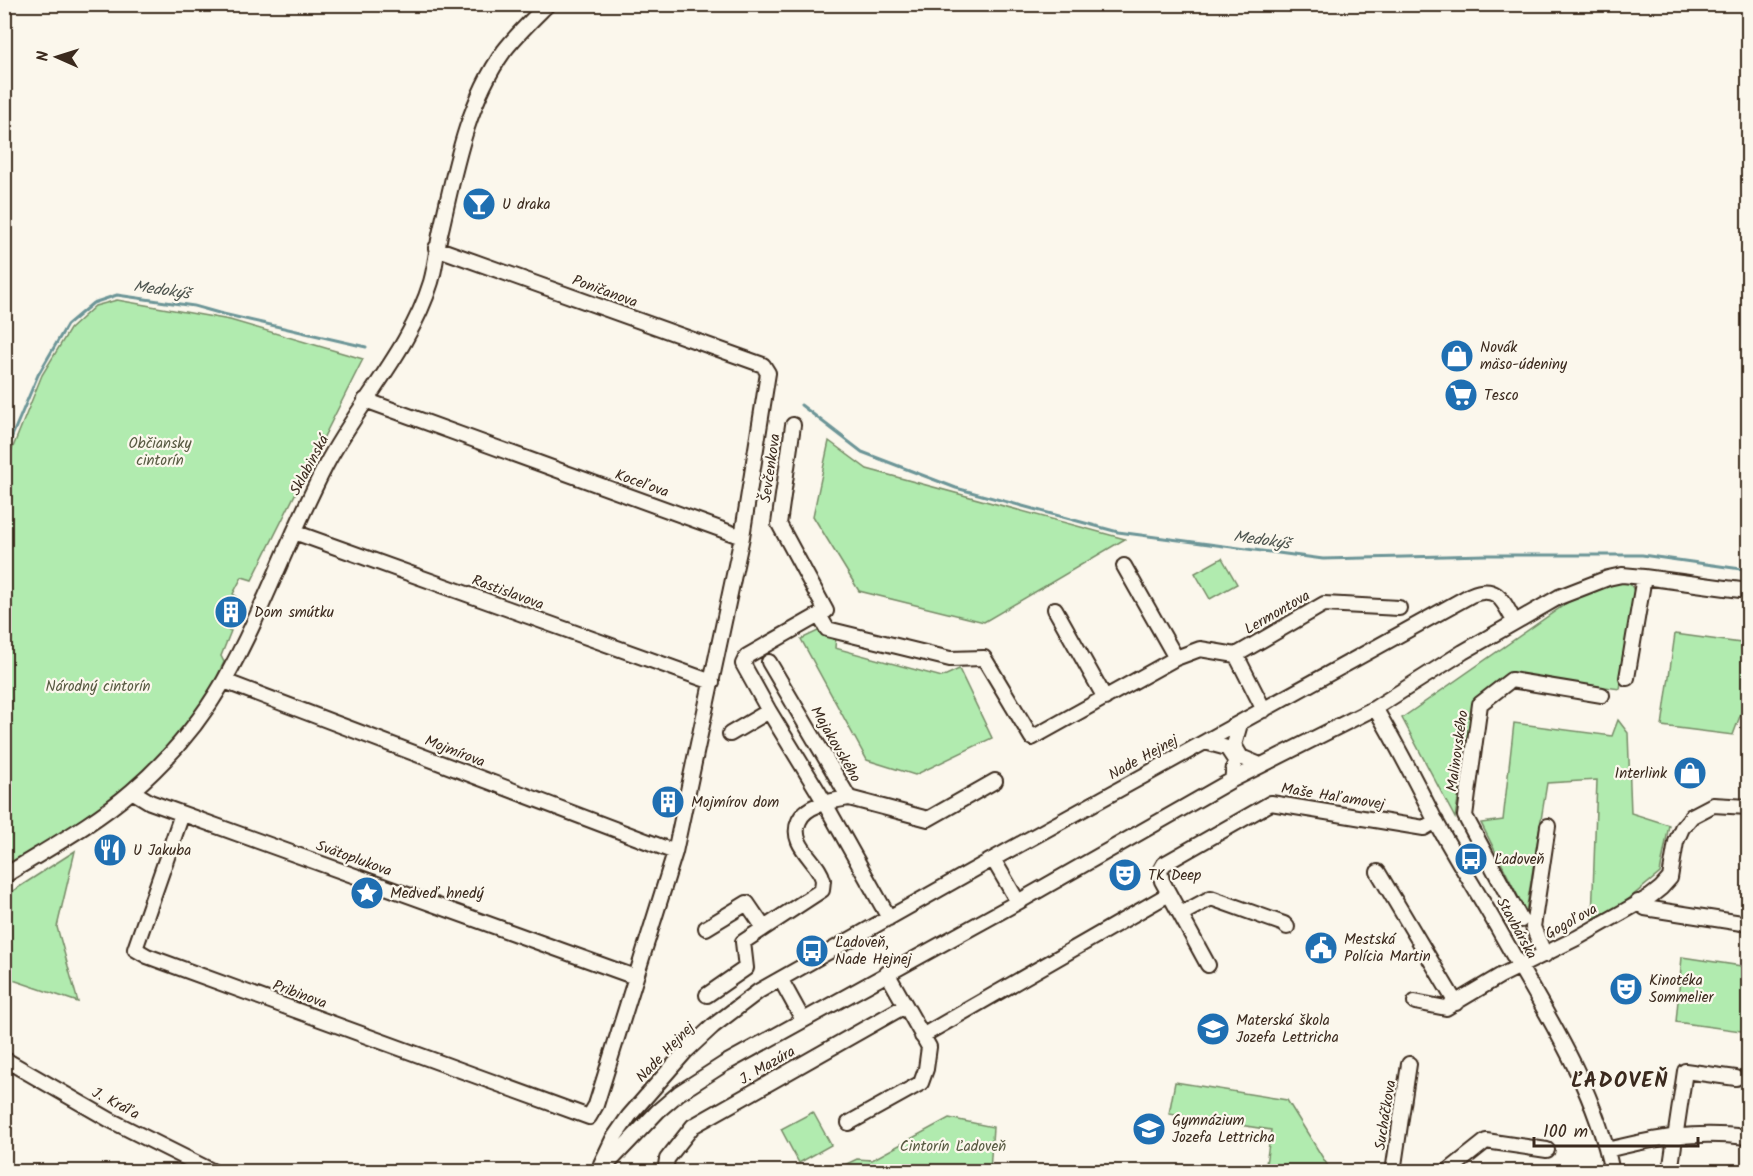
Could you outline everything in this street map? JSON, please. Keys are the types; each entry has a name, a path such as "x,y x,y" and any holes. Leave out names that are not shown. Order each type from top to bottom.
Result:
{"street":[{"name":"Sklabinská","path":"4,876 92,820 132,791 193,726 224,681 326,465 411,328 432,280 436,248 466,128 485,84 505,50 548,4"},
{"name":"Poničanova","path":"436,248 763,365 768,373 742,537"},
{"name":"Koceľova","path":"365,400 742,537"},
{"name":"Ševčenkova","path":"793,426 778,524 822,613 827,629 950,659 984,658"},
{"name":"Rastislavova","path":"294,532 712,682"},
{"path":"634,977 675,852 742,537"},
{"path":"1124,566 1176,658"},
{"name":"Nade Hejnej","path":"599,1172 658,1111 679,1093 724,1064 1018,902 1232,780 1375,708 1514,621 1560,597 1593,582 1622,575 1749,591"},
{"path":"1627,678 1644,577"},
{"name":"Nade Hejnej","path":"599,1172 613,1139 629,1116 685,1052 759,991 993,859 1479,592 1495,593 1503,600 1514,621"},
{"name":"Lermontova","path":"984,658 1032,738 1176,658 1200,649 1236,655 1324,603 1399,608"},
{"path":"1055,609 1105,698"},
{"path":"822,613 747,656 744,664 889,918"},
{"path":"1236,655 1264,710"},
{"name":"Majakovského","path":"769,662 849,798 928,819 995,781"},
{"name":"Malinovského","path":"1521,920 1465,816 1480,704 1511,680 1602,695"},
{"name":"Mojmírova","path":"224,681 675,852"},
{"name":"Stavbárska","path":"1375,708 1586,1090 1599,1125 1612,1172"},
{"path":"730,734 769,711"},
{"path":"1240,724 1234,745 1241,757 1260,765"},
{"path":"1205,742 1227,748 1235,760 1232,780"},
{"name":"Svätoplukova","path":"132,791 150,802 182,814 634,977"},
{"path":"707,995 746,968 743,942 822,890 823,881 796,837 796,827 802,815 824,802 849,798"},
{"name":"Maše Haľamovej","path":"1169,894 1160,871 1164,864 1271,803 1424,828 1436,821"},
{"name":"Gogoľova","path":"1456,1003 1519,966 1577,938 1661,888 1670,878 1676,842 1682,828 1692,816 1713,805 1749,807"},
{"name":"Pribinova","path":"182,814 135,949 147,956 589,1117 596,1105 634,977"},
{"path":"1545,955 1533,927 1548,826"},
{"path":"993,859 1018,902"},
{"path":"1378,872 1456,1003 1446,1008 1415,1002"},
{"path":"922,1036 1169,894 1208,964"},
{"path":"1181,915 1211,898 1287,927"},
{"path":"1638,902 1646,908 1749,924"},
{"path":"706,928 747,903 764,928"},
{"path":"1499,931 1521,920 1533,927"},
{"path":"849,1123 921,1083 929,1047 887,973"},
{"path":"781,980 803,1020"},
{"name":"J. Mazúra","path":"665,1172 667,1160 693,1126 905,1006"},
{"name":"J. Kráľa","path":"4,1059 111,1120 214,1172"},
{"name":"Sucháčkova","path":"1393,1172 1409,1064"},
{"path":"1670,1172 1685,1071 1736,1078"},
{"path":"1606,1150 1674,1136 1708,1134 1749,1137"},
{"path":"1447,1172 1486,1141 1546,1150"}],"green space":[{"name":"Občiansky cintorín","path":"117,300 230,320 363,359 252,580 242,577 233,594 236,596 233,604 225,601 218,615 226,619 222,627 231,631 221,656 224,662 205,698 183,729 131,782 102,805 5,869 5,467 42,375 70,329 95,306"},
{"path":"829,441 867,469 1125,539 984,622 859,591 813,516"},
{"path":"1222,558 1237,584 1210,599 1195,573"},
{"path":"1621,580 1631,585 1635,595 1620,689 1510,675 1473,705 1455,818 1402,718 1577,596"},
{"path":"820,630 836,635 835,648 942,677 959,669 992,738 915,775 867,760 801,639"},
{"path":"1675,634 1748,644 1748,708 1743,708 1733,735 1662,726"},
{"path":"1618,720 1628,733 1631,813 1669,825 1660,873 1620,906 1592,919 1597,780 1547,783 1526,912 1481,823 1503,820 1514,723 1612,736"},
{"path":"75,851 57,927 78,1002 4,977 5,896"},
{"path":"1682,957 1748,967 1748,1032 1676,1022"},
{"path":"1175,1082 1287,1100 1331,1171 1265,1171 1271,1130 1169,1114"},
{"path":"813,1112 831,1145 799,1163 781,1129"},
{"name":"Cintorín Ľadoveň","path":"949,1118 993,1127 990,1171 832,1171 857,1159 872,1160"}],"waterway":[{"name":"Medokýš","path":"4,455 38,375 67,325 93,303 117,295 194,306 366,347"},
{"name":"Medokýš","path":"801,405 862,452 956,488 1118,532 1323,559 1485,555 1642,555 1748,570"}],"place":[{"name":"U draka","path":"479,204"},
{"name":"Novák mäso-údeniny","path":"1457,356"},
{"name":"Tesco","path":"1461,395"},
{"name":"Dom smútku","path":"231,612"},
{"name":"Interlink","path":"1690,773"},
{"name":"Mojmírov dom","path":"668,802"},
{"name":"U Jakuba","path":"110,850"},
{"name":"Ľadoveň","path":"1471,859"},
{"name":"TK Deep","path":"1125,875"},
{"name":"Medveď hnedý","path":"367,893"},
{"name":"Mestská Polícia Martin","path":"1321,948"},
{"name":"Ľadoveň, Nade Hejnej","path":"812,951"},
{"name":"Kinotéka Sommelier","path":"1626,989"},
{"name":"Materská škola Jozefa Lettricha","path":"1213,1029"},
{"name":"Gymnázium Jozefa Lettricha","path":"1149,1129"}],"district":[{"name":"ĽADOVEŇ","path":"1620,1080"}],"park label":[{"name":"Národný cintorín","path":"98,686"}]}
